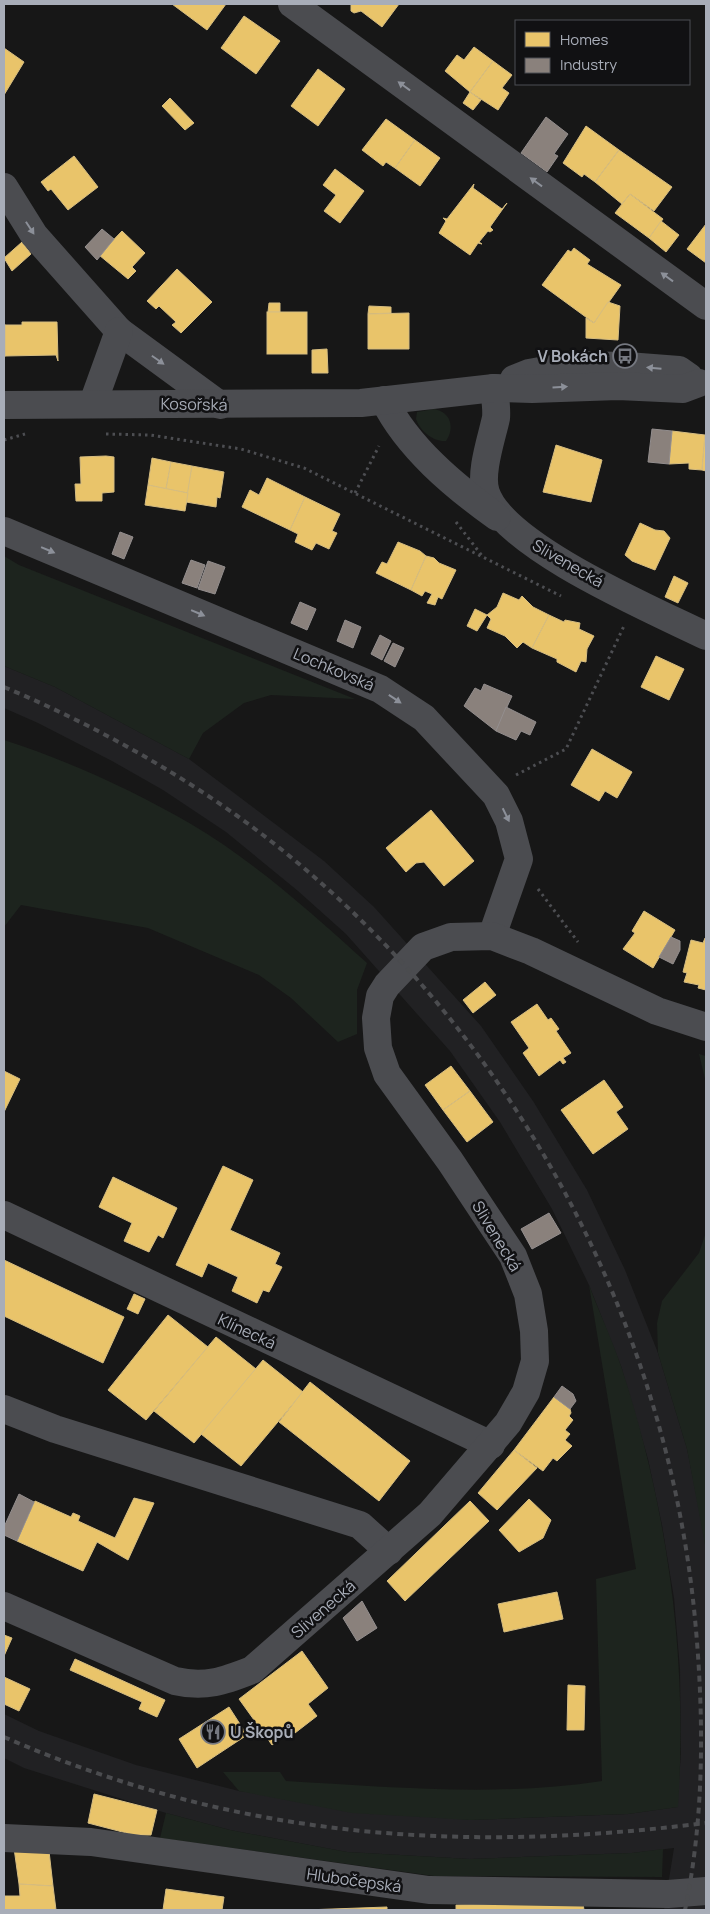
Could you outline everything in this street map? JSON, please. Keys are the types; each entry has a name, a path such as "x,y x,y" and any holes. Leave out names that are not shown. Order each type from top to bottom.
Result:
{"street":[{"path":"292,4 706,306"},
{"path":"4,187 34,235 118,332 220,405"},
{"path":"93,403 118,332"},
{"path":"494,388 532,389 618,386 683,389 703,383"},
{"name":"Kosořská","path":"4,405 93,403 220,405 362,403 494,388"},
{"name":"Slivenecká","path":"494,388 496,416 486,458 485,492 507,524 548,556 706,636"},
{"path":"384,400 394,420 416,445 464,492 507,524"},
{"name":"Lochkovská","path":"4,531 380,689 424,718 496,795 509,821 519,859"},
{"path":"492,936 519,859"},
{"name":"Slivenecká","path":"4,1606 175,1681 188,1684 220,1683 252,1670 430,1514 491,1445 526,1392 535,1361 534,1330 528,1294 512,1256 450,1161 387,1074 378,1048 376,1018 380,996 387,985 423,947 452,937 492,936 531,951 656,1011 706,1028"},
{"name":"Klínecká","path":"4,1215 491,1445"},
{"path":"4,1409 55,1429 360,1525 389,1551"},
{"name":"Hlubočepská","path":"4,1838 91,1842 429,1890 668,1894 706,1891"}],"path":[{"path":"4,440 32,432"},
{"path":"101,434 150,435 241,449 304,468 564,597"},
{"path":"355,493 379,446"},
{"path":"454,520 484,558"},
{"path":"615,622 632,630"},
{"path":"496,795 509,779 566,749 624,626"},
{"path":"519,859 570,933 583,944"}],"shaded area":[{"path":"434,409 444,413 450,421 449,436 446,441 432,438 421,428 416,419 417,412"},
{"path":"4,556 19,565 355,699 271,695 244,703 203,733 189,759 55,687 4,666"},
{"path":"4,666 55,687 189,759 324,861 374,907 481,1026 533,1101 587,1190 625,1270 658,1353 687,1449 701,1518 706,1550 705,1910 664,1910 674,1848 632,1853 470,1859 347,1852 230,1830 166,1813 24,1768 4,1758 4,1714 39,1731 136,1765 239,1791 470,1820 628,1814 677,1807 681,1753 680,1669 674,1598 662,1525 648,1459 621,1366 589,1285 552,1209 500,1122 450,1051 346,934 298,891 226,832 163,790 112,761 38,723 4,708"},
{"path":"4,740 76,767 169,811 215,839 282,889 367,963 357,990 357,1034 338,1042 291,998 259,975 148,928 21,905 4,927"},
{"path":"699,1054 706,1056 706,1083"},
{"path":"706,1232 706,1550 687,1449 658,1353 657,1323 662,1301 699,1253"},
{"path":"589,1285 621,1366 651,1474 662,1529 671,1584 677,1640 680,1695 678,1807 628,1814 470,1820 352,1813 239,1791 223,1772 280,1772 286,1781 404,1788 484,1790 563,1786 602,1781 596,1579 636,1569"},
{"path":"166,1813 230,1830 347,1852 470,1859 632,1853 663,1849 662,1877 434,1876 160,1838"}],"building: Homes":[{"path":"172,4 226,4 207,30"},
{"path":"351,4 399,4 382,27 361,11 354,13 351,11"},
{"path":"244,16 280,41 256,74 221,48"},
{"path":"474,47 493,61 470,92 445,71 457,55 464,60"},
{"path":"4,48 24,62 4,95"},
{"path":"493,61 512,75 502,88 509,93 498,110 470,92"},
{"path":"318,69 345,89 318,126 291,106"},
{"path":"470,92 481,100 473,110 463,103"},
{"path":"170,98 194,123 185,130 162,106"},
{"path":"386,119 415,140 395,168 386,162 383,166 362,150"},
{"path":"586,126 619,150 595,182 584,174 582,177 563,163"},
{"path":"415,140 440,158 420,186 395,168"},
{"path":"619,150 672,187 654,211 630,194 622,204 595,182"},
{"path":"74,156 98,187 68,210 51,189 48,191 41,182"},
{"path":"335,169 364,191 340,223 324,211 336,195 323,185"},
{"path":"474,184 473,188 502,209 507,203 490,227 493,230 488,231 479,242 482,244 478,243 470,255 439,233 446,221 443,218 447,219"},
{"path":"630,194 663,219 649,238 615,213"},
{"path":"661,221 679,235 666,252 649,238"},
{"path":"706,224 706,263 687,249"},
{"path":"122,231 145,253 132,267 136,271 128,279 99,255"},
{"path":"22,242 31,254 12,271 4,258"},
{"path":"574,248 590,260 587,264 621,285 594,323 542,285 568,250 571,252"},
{"path":"177,269 212,302 181,333 172,325 176,322 159,306 156,309 147,301"},
{"path":"608,302 620,306 618,340 586,338 586,318 594,323"},
{"path":"269,303 280,303 280,312 268,312"},
{"path":"369,306 391,307 391,313 368,314"},
{"path":"267,312 307,312 307,354 267,354"},
{"path":"409,313 409,349 368,349 368,314"},
{"path":"22,322 57,322 58,361 56,355 5,356 5,325 22,325"},
{"path":"5,325 5,356 4,356"},
{"path":"327,349 328,373 312,373 312,350"},
{"path":"672,431 705,435 702,470 689,469 689,463 669,464"},
{"path":"706,435 706,471 702,470"},
{"path":"556,445 602,460 591,502 543,492"},
{"path":"80,457 114,457 114,492 102,493 102,501 76,501 75,484 81,484"},
{"path":"152,458 171,462 166,489 148,485"},
{"path":"171,462 192,466 188,493 166,489"},
{"path":"192,466 224,472 220,498 217,497 216,507 186,502"},
{"path":"267,478 305,497 290,530 242,507 250,490 259,495"},
{"path":"148,485 188,493 185,511 145,505"},
{"path":"305,497 340,514 332,531 337,533 329,549 316,543 312,550 295,542 298,534 290,530"},
{"path":"640,523 655,530 664,531 670,538 655,570 632,561 625,555"},
{"path":"398,542 420,551 426,556 411,590 376,573 382,562 387,564"},
{"path":"426,556 434,558 439,563 456,570 442,599 438,597 435,605 427,603 432,594 425,591 422,596 411,590"},
{"path":"674,576 688,583 678,603 665,597"},
{"path":"503,593 519,600 522,596 533,607 549,615 532,648 523,642 517,648 505,636 487,628 491,619 487,615 497,607"},
{"path":"475,609 487,615 477,631 467,626"},
{"path":"549,615 564,622 565,620 580,623 579,629 594,636 587,649 586,662 581,661 576,672 557,662 557,659 532,648"},
{"path":"656,656 684,669 669,700 641,687"},
{"path":"592,749 632,772 617,798 605,791 599,801 571,785"},
{"path":"431,810 474,861 444,886 424,862 416,863 406,872 386,848"},
{"path":"644,911 675,930 653,968 623,949 635,933 632,931"},
{"path":"705,938 706,990 698,988 699,985 684,982 687,973 683,972 691,940 703,943"},
{"path":"485,982 496,995 473,1013 463,1000"},
{"path":"537,1004 548,1020 551,1018 559,1029 556,1031 571,1053 563,1058 566,1062 563,1064 560,1060 539,1076 523,1053 529,1048 511,1022"},
{"path":"451,1066 470,1091 443,1110 425,1085"},
{"path":"4,1071 20,1079 4,1112"},
{"path":"604,1080 623,1107 616,1112 628,1129 593,1154 561,1110"},
{"path":"470,1091 493,1122 467,1142 443,1110"},
{"path":"223,1166 253,1180 230,1230 280,1253 275,1264 282,1267 269,1292 263,1290 257,1303 232,1291 238,1277 208,1263 202,1277 176,1265"},
{"path":"113,1177 177,1208 163,1238 158,1235 149,1252 124,1241 132,1223 99,1207"},
{"path":"4,1260 124,1317 103,1363 4,1316"},
{"path":"134,1294 145,1299 138,1314 127,1309"},
{"path":"168,1315 208,1347 146,1420 108,1390"},
{"path":"216,1337 256,1369 194,1443 154,1411"},
{"path":"263,1360 303,1392 241,1466 201,1434"},
{"path":"310,1382 410,1461 379,1501 279,1422"},
{"path":"554,1397 570,1409 571,1413 569,1416 573,1420 565,1430 570,1434 565,1440 572,1446 557,1461 553,1458 543,1471 514,1450"},
{"path":"514,1450 537,1468 497,1510 478,1493"},
{"path":"134,1498 154,1503 128,1560 97,1542 83,1571 17,1541 35,1501 71,1517 73,1513 80,1516 78,1521 115,1538"},
{"path":"529,1499 551,1520 543,1538 519,1552 499,1530"},
{"path":"470,1501 489,1521 405,1601 387,1581"},
{"path":"557,1592 563,1619 504,1632 498,1604"},
{"path":"4,1635 12,1638 4,1656"},
{"path":"302,1651 328,1688 308,1704 317,1716 295,1733 292,1729 272,1745 239,1699"},
{"path":"75,1659 165,1700 157,1717 139,1709 142,1702 70,1670"},
{"path":"4,1677 30,1689 19,1711 4,1704"},
{"path":"568,1685 585,1686 584,1730 567,1730"},
{"path":"229,1707 247,1735 197,1768 179,1739"},
{"path":"94,1794 157,1810 151,1835 134,1835 88,1823"},
{"path":"14,1848 49,1851 53,1886 19,1884"},
{"path":"19,1884 53,1886 56,1910 4,1910 4,1896 20,1896"},
{"path":"166,1889 224,1897 222,1910 163,1910"},
{"path":"583,1903 584,1910 456,1910 456,1905"},
{"path":"387,1907 387,1910 305,1910"}],"building: Industry":[{"path":"546,117 568,134 554,154 558,156 547,172 521,153"},
{"path":"102,229 114,239 97,260 85,247"},
{"path":"652,429 672,431 669,464 648,462"},
{"path":"120,532 133,537 124,559 112,554"},
{"path":"191,560 205,565 197,588 182,583"},
{"path":"208,561 225,567 215,594 198,589"},
{"path":"300,602 316,609 307,630 291,623"},
{"path":"345,620 361,627 353,648 337,641"},
{"path":"380,635 391,641 382,660 371,654"},
{"path":"393,643 404,648 395,667 384,661"},
{"path":"484,684 512,696 496,731 464,706 475,688 481,691"},
{"path":"506,707 536,722 530,735 521,731 516,740 496,731"},
{"path":"671,937 680,941 680,950 673,964 659,957"},
{"path":"549,1213 561,1233 532,1249 521,1229"},
{"path":"562,1386 573,1394 576,1401 570,1409 554,1397"},
{"path":"19,1494 34,1502 17,1541 4,1535 4,1527"},
{"path":"362,1601 377,1628 357,1641 343,1618"}],"railway":[{"path":"4,687 94,729 181,778 236,815 330,891 415,977 490,1071 554,1173 608,1281 650,1394 679,1511 696,1630 701,1735 701,1770 696,1841 685,1910"},
{"path":"4,1737 91,1771 177,1797 262,1817 349,1830 436,1836 524,1837 614,1832 706,1823"}],"place":[{"name":"V Bokách","path":"625,356"},
{"name":"U Škopů","path":"213,1732"}]}
